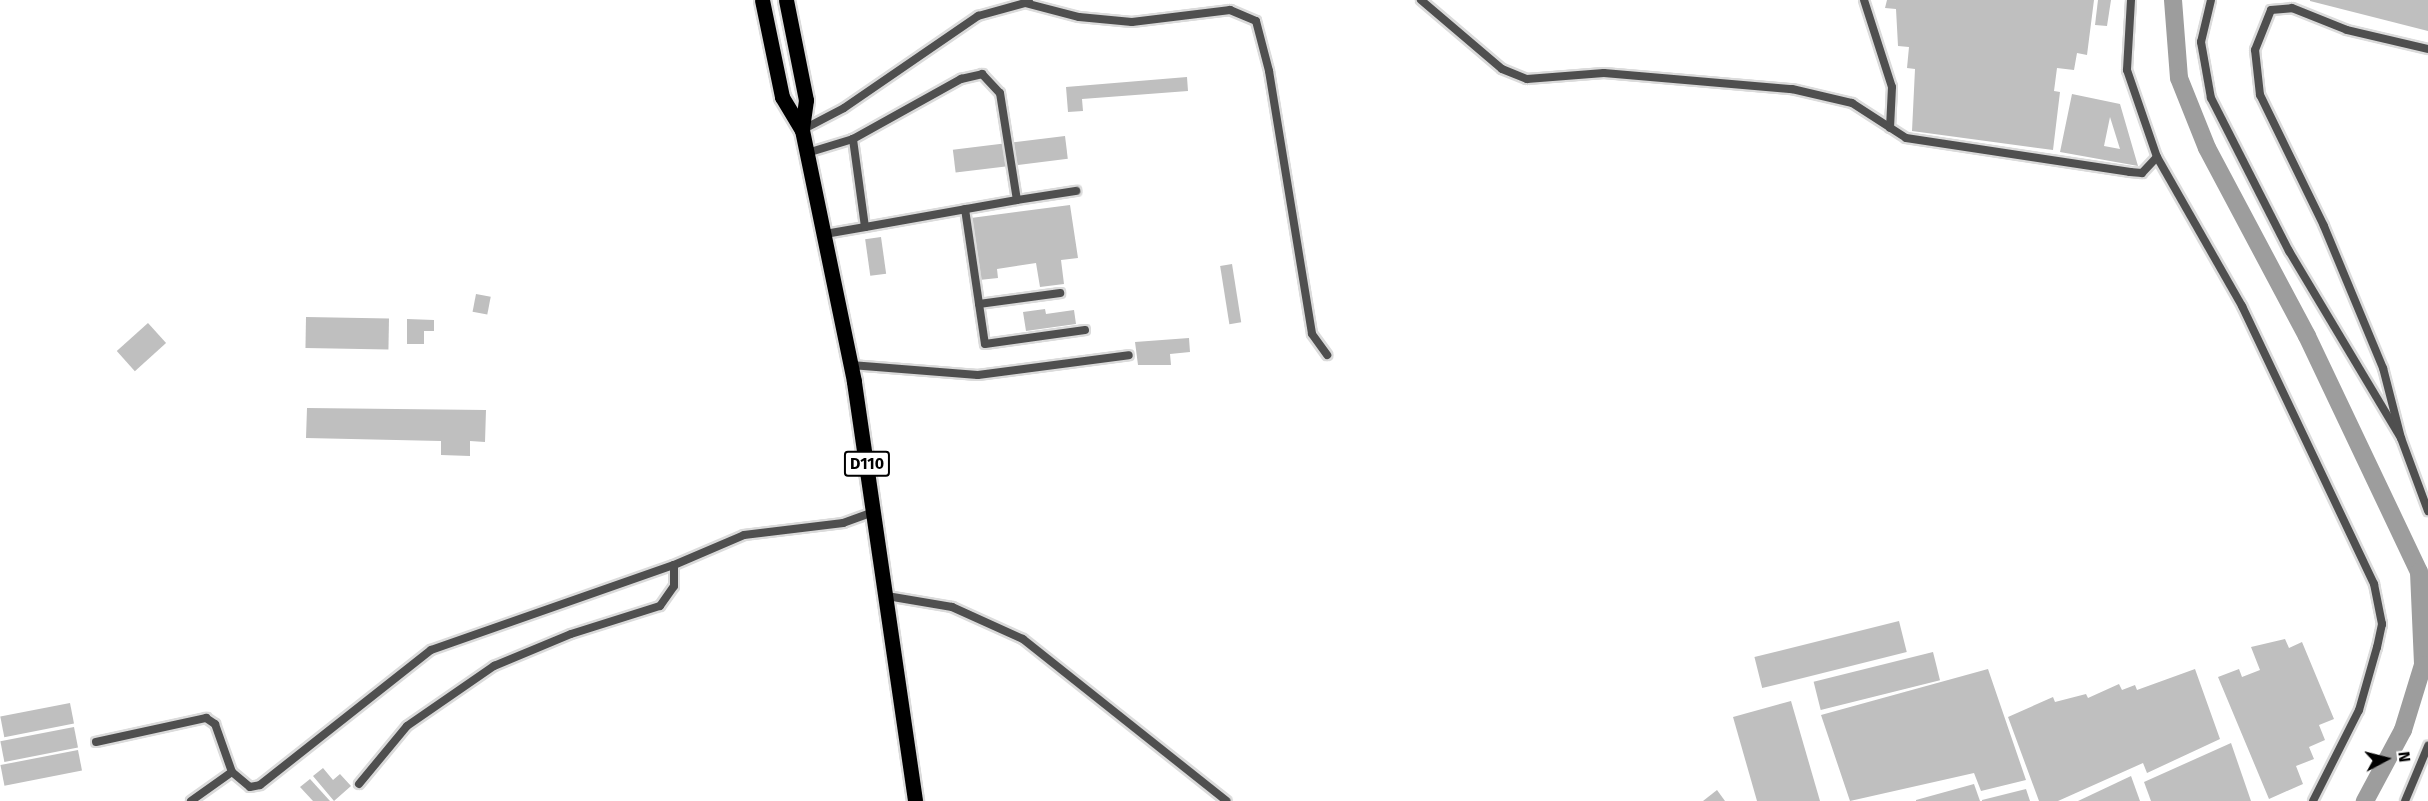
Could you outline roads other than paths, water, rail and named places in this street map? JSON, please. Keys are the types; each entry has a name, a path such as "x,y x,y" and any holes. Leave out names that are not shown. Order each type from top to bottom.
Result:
{"main road":[{"name":"D110","path":"762,0 782,97 802,130 851,365 875,512 915,801"},
{"name":"D110","path":"786,0 806,100 802,130"}],"lane":[{"path":"802,130 844,108 978,16 1034,0"},
{"path":"1421,0 1502,69 1527,79 1604,73 1792,89 1852,103 1906,138 2142,173 2157,157"},
{"path":"1864,0 1892,87 1890,128"},
{"path":"2131,0 2127,70 2157,157 2242,306 2374,584 2382,624 2377,647 2359,710 2313,801"},
{"path":"2211,0 2201,42 2211,98 2289,251 2401,438"},
{"path":"1025,3 1079,17 1132,22 1230,10 1256,21 1269,71 1312,334 1327,355"},
{"path":"2428,49 2347,30 2292,8 2271,10 2255,50 2260,95 2324,226 2383,368 2401,438 2428,511"},
{"path":"807,153 854,139 961,79 982,74 1000,93 1017,200"},
{"path":"854,139 865,227"},
{"path":"825,234 1076,191"},
{"path":"965,209 985,344 1085,330"},
{"path":"979,304 1060,293"},
{"path":"851,365 978,375 1129,355"},
{"path":"96,742 206,718 215,724 232,772 250,787 260,785 431,650 674,565 744,535 843,522 875,512"},
{"path":"359,784 406,726 494,666 571,634 660,606 674,586 674,565"},
{"path":"887,597 952,607 1023,639 1227,801"},
{"path":"2404,801 2428,746"},
{"path":"190,801 232,772"}],"waterway":[{"path":"2173,0 2179,78 2207,148 2307,336 2419,572 2423,665 2403,730 2365,801"}]}
